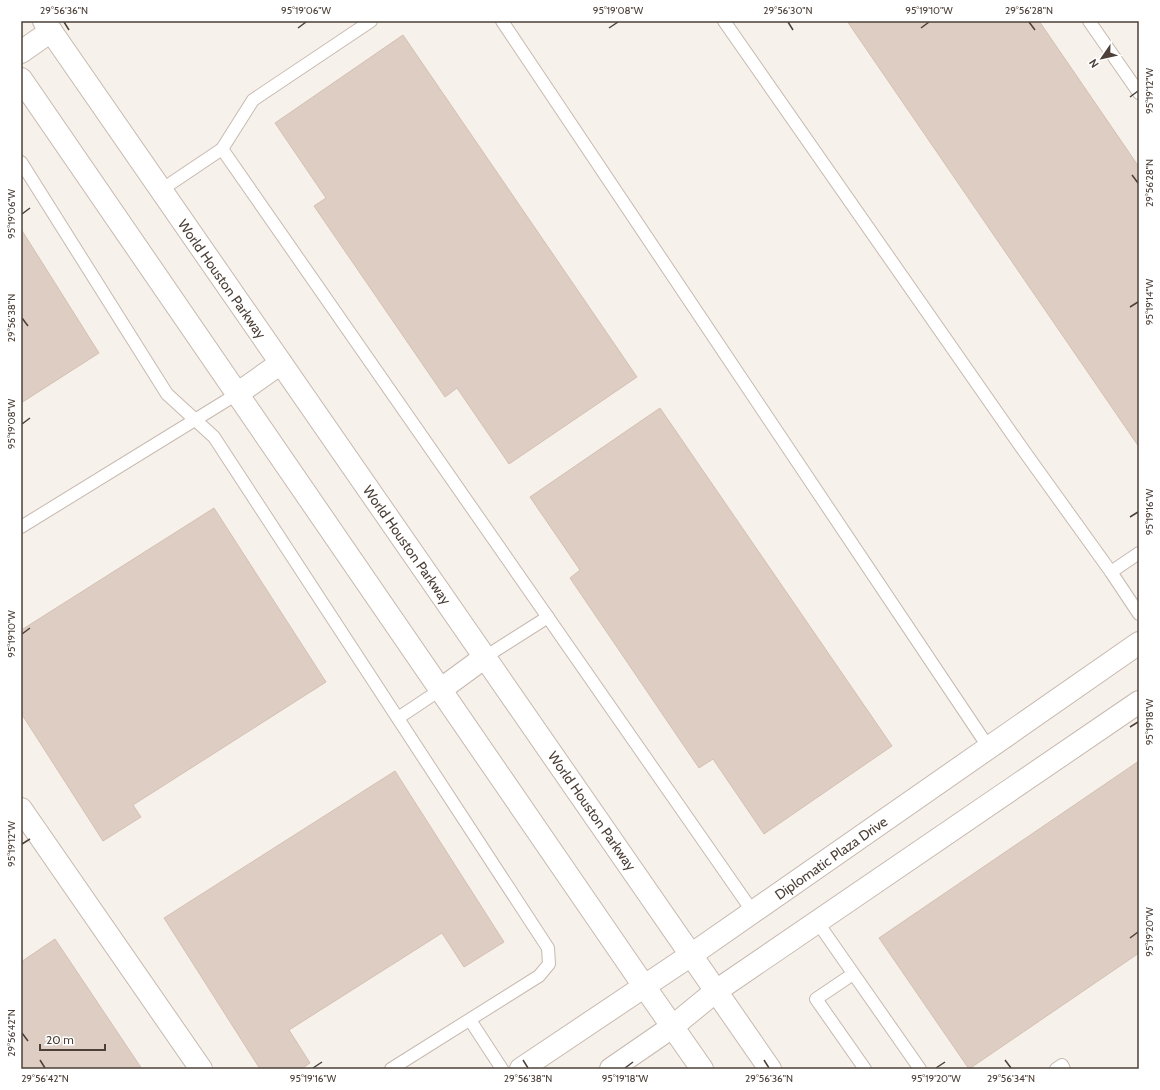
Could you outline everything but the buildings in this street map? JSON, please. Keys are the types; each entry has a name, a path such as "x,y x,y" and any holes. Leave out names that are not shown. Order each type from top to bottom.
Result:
{"street":[{"path":"21,52 47,26"},
{"name":"World Houston Parkway","path":"47,26 770,1069"},
{"path":"21,79 702,1069"},
{"path":"237,394 281,363"},
{"name":"Diplomatic Plaza Drive","path":"521,1069 754,912 1139,643"},
{"path":"440,690 485,657"},
{"path":"611,1069 672,1027 716,991 818,923 1139,702"},
{"path":"21,810 201,1069"}],"lane":[{"path":"161,190 222,149 253,100 371,21"},
{"path":"502,21 989,748"},
{"path":"724,21 1139,614"},
{"path":"1089,21 1139,93"},
{"path":"222,149 754,912"},
{"path":"21,162 167,394 214,437 548,948 549,964 539,976 391,1069"},
{"path":"21,527 237,394"},
{"path":"1111,572 1139,553"},
{"path":"485,657 548,617"},
{"path":"398,718 440,690"},
{"path":"818,923 920,1069"},
{"path":"853,974 816,1000 865,1069"},
{"path":"470,1020 502,1069"},
{"path":"1056,1069 1062,1065 1064,1069"}]}
